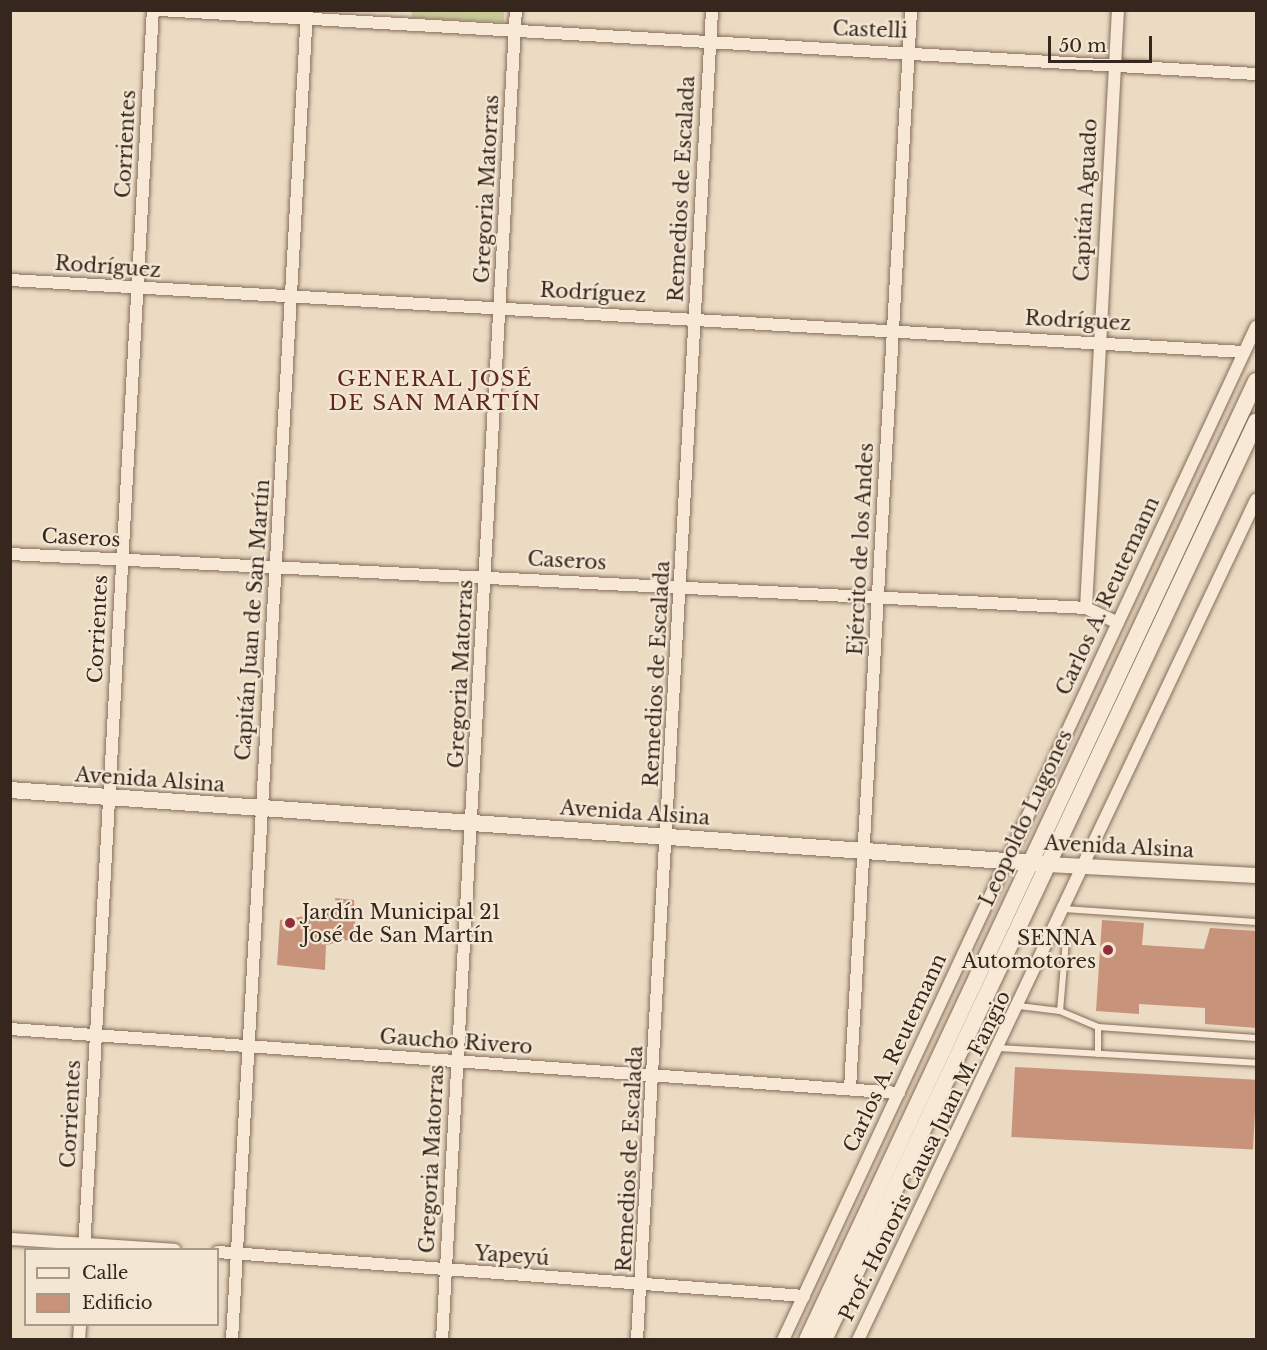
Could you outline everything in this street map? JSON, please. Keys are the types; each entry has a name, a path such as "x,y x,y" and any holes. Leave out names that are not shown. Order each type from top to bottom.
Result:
{"main road":[{"name":"Leopoldo Lugones","path":"807,1340 1027,863 1257,381"},
{"name":"Leopoldo Lugones","path":"824,1340 1257,422"},
{"name":"Avenida Alsina","path":"10,790 1047,864"}],"street":[{"name":"Corrientes","path":"85,1246 153,10"},
{"name":"Castelli","path":"159,10 306,16 515,32 710,43 909,51 1257,74"},
{"name":"Gregoria Matorras","path":"442,1340 487,576 516,10"},
{"name":"Remedios de Escalada","path":"637,1340 655,1075 712,10"},
{"name":"Ejército de los Andes","path":"850,1089 878,599 890,331 911,10"},
{"name":"Capitán Aguado","path":"1086,608 1098,341 1118,10"},
{"name":"Capitán Juan de San Martín","path":"232,1340 306,16"},
{"name":"Rodríguez","path":"10,280 290,298 500,307 890,331 1098,341 1245,352"},
{"name":"Carlos A. Reutemann","path":"783,1340 899,1093 1004,861 1257,327"},
{"name":"Prof. Honoris Causa Juan M. Fangio","path":"858,1340 1019,1006 1257,500"},
{"name":"Caseros","path":"10,554 487,576 878,599 1086,608 1118,623"},
{"name":"Avenida Alsina","path":"1047,864 1257,875"},
{"name":"Gaucho Rivero","path":"10,1029 899,1093"},
{"path":"10,1239 130,1248"},
{"name":"Yapeyú","path":"219,1252 804,1296"}],"lane":[{"path":"1064,909 1257,922"},
{"path":"1055,929 1066,940 1060,1011"},
{"path":"1019,1006 1060,1011 1098,1028 1257,1038"},
{"path":"1098,1028 1098,1054"},
{"path":"998,1048 1257,1063"}],"green space":[{"path":"412,11 504,11 504,22 411,18"}],"building":[{"path":"335,898 354,900 356,938 326,945 325,970 277,965 280,920 337,911"},
{"path":"1102,920 1144,923 1142,945 1204,949 1210,928 1257,931 1257,1028 1205,1024 1205,1008 1139,1004 1139,1014 1096,1011"},
{"path":"1015,1067 1256,1080 1253,1150 1011,1137"}],"place":[{"name":"Jardín Municipal 21 José de San Martín","path":"290,923"},
{"name":"SENNA Automotores","path":"1108,950"}],"district":[{"name":"GENERAL JOSÉ DE SAN MARTÍN","path":"435,391"}]}
